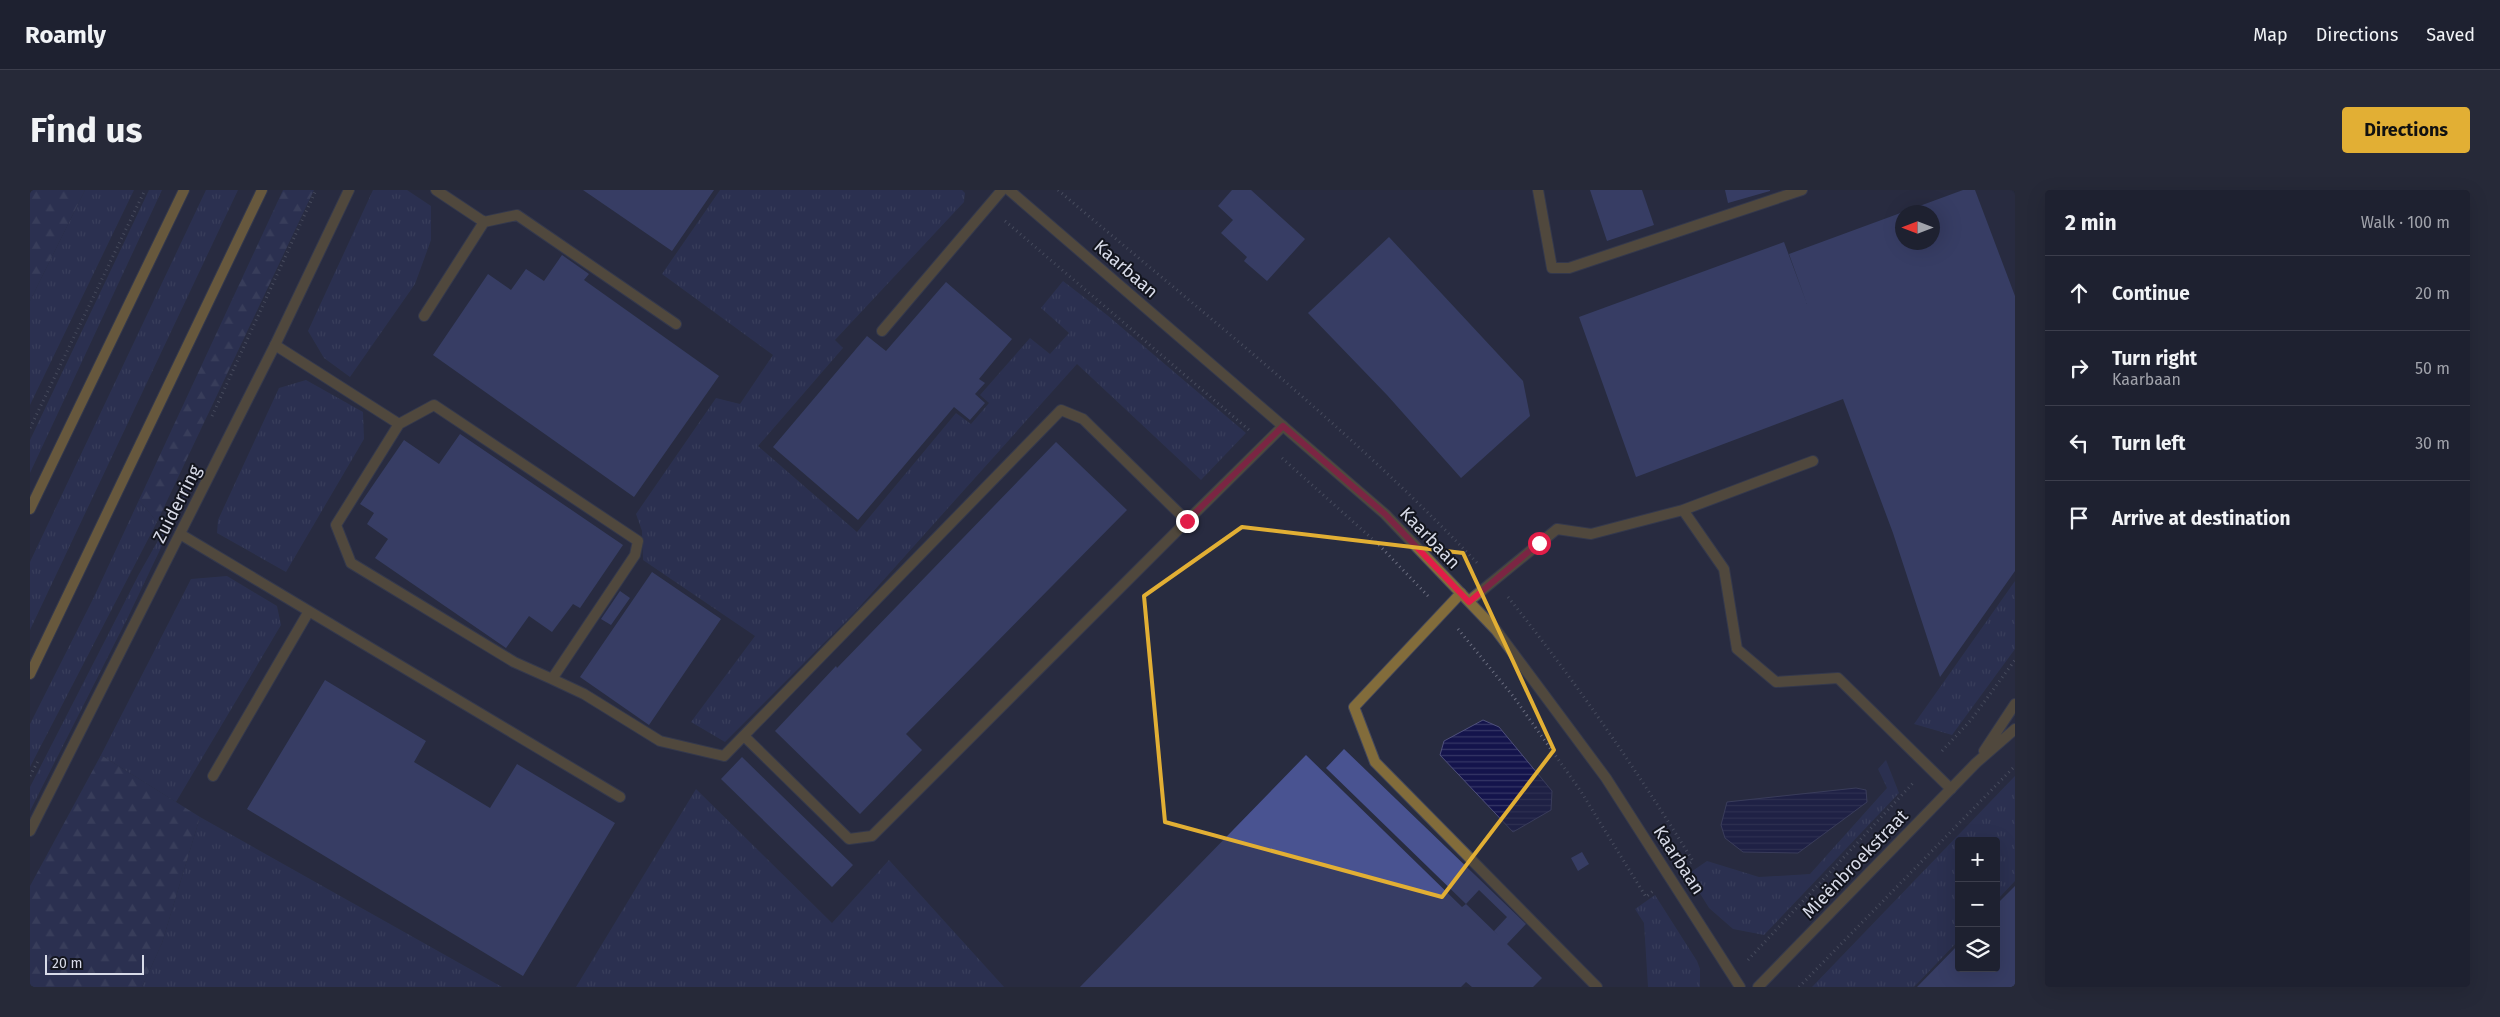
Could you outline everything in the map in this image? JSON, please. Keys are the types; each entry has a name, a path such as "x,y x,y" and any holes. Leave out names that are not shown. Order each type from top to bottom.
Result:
{"main road":[{"path":"30,510 184,190"},
{"path":"30,674 262,190"}],"street":[{"name":"Zuiderring","path":"30,832 275,345 348,190"},
{"path":"436,190 484,222"},
{"path":"882,331 1002,190"},
{"name":"Kaarbaan","path":"1009,190 1385,514 1496,630 1606,778 1740,987"},
{"path":"1538,190 1552,268 1569,268 1802,190"},
{"path":"424,316 484,222 517,215 676,324"},
{"path":"275,345 399,424"},
{"path":"552,679 635,555 638,541 434,405 399,424 336,525 350,563 514,662 584,694 660,741 724,756 1061,410 1083,420 1187,521"},
{"path":"744,736 849,839 872,836 1283,426"},
{"path":"1469,602 1557,529 1591,534 1683,510 1813,461"},
{"path":"1683,510 1724,569 1737,649 1776,682 1838,678 1950,789"},
{"path":"180,534 620,797"},
{"path":"1461,593 1354,707 1375,762 1597,987"},
{"path":"213,776 309,611"},
{"name":"Mieënbroekstraat","path":"1976,763 2015,704"},
{"name":"Mieënbroekstraat","path":"1758,987 1950,789 2015,729"}],"path":[{"path":"30,428 145,190"},
{"path":"209,421 316,190"},
{"path":"988,207 1265,444 1378,544 1444,613 1513,696 1580,790 1646,897"},
{"path":"1774,933 1971,720 2015,660"},
{"path":"30,776 39,758"},
{"path":"1799,987 2015,766"}],"highlighted area":[{"path":"1242,527 1463,553 1554,750 1442,897 1165,822 1144,596"}],"green space":[{"path":"30,190 85,190 30,301"},
{"path":"85,190 134,190 30,405 30,301"},
{"path":"149,190 162,190 30,473 30,440"},
{"path":"206,190 238,190 30,630 30,562"},
{"path":"283,190 314,190 157,522 139,500"},
{"path":"373,190 407,190 431,206 431,240 415,284 350,377 324,358 308,331"},
{"path":"720,190 962,190 965,193 964,202 835,340 843,348 758,446 857,532 956,413 971,424 989,403 980,395 1030,338 1050,354 1069,333 1041,308 1063,281 1107,315 1246,433 1201,480 1077,364 854,613 725,742 691,722 755,636 643,560 642,531 636,514 716,398 740,404 773,355 662,274"},
{"path":"306,380 363,412 364,439 286,572 217,533 218,520 279,388"},
{"path":"199,468 128,617 30,811 30,787 139,574"},
{"path":"139,500 157,522 30,767 30,724 94,597"},
{"path":"227,576 277,606 281,625 176,802 101,755 191,579"},
{"path":"2015,581 2015,649 1952,735 1914,724"},
{"path":"101,755 200,817 162,943 142,987 30,987 30,886"},
{"path":"1886,760 1899,793 1764,935 1733,929 1709,908 1688,874 1707,861 1759,877 1810,874 1887,788 1878,769"},
{"path":"2015,776 2015,881 2000,897 2000,837 1956,837"},
{"path":"696,789 832,923 889,860 1004,987 576,987"},
{"path":"200,817 502,987 142,987 162,943"},
{"path":"1955,838 1955,944 1914,987 1812,987"},
{"path":"1655,895 1697,961 1700,969 1700,987 1648,987 1644,923 1635,909"}],"shaded area":[{"path":"1483,720 1499,727 1552,791 1551,810 1513,832 1440,755 1444,741"},
{"path":"1856,788 1866,790 1867,802 1798,853 1743,852 1725,838 1721,825 1727,802"}],"building":[{"path":"583,190 714,190 672,251"},
{"path":"1232,190 1251,190 1305,239 1267,281 1244,261 1247,257 1221,233 1233,220 1218,206"},
{"path":"1590,190 1642,190 1654,225 1607,241"},
{"path":"1725,190 1770,190 1770,191 1728,203"},
{"path":"1963,190 1975,190 2015,296 2015,571 1940,677 1893,533 1843,399 1636,477 1579,317 1784,242 1807,304 1789,254 1895,215 1895,250 1940,250 1940,205 1922,205"},
{"path":"1389,237 1523,381 1530,416 1461,478 1387,395 1308,313"},
{"path":"562,255 589,274 584,280 719,376 634,497 433,355 488,274 511,290 526,269 544,281"},
{"path":"946,282 1012,339 979,379 985,383 975,394 985,403 970,420 954,407 858,520 773,447 867,336 886,351"},
{"path":"460,434 623,545 580,608 573,604 552,632 529,616 506,648 375,558 388,539 367,524 374,513 360,504 404,440 439,464"},
{"path":"1056,442 1127,510 906,734 922,750 860,814 775,731 836,666 837,668"},
{"path":"652,572 721,619 649,725 580,677"},
{"path":"620,591 630,598 611,625 601,619"},
{"path":"325,680 426,741 414,762 490,808 517,764 615,823 523,976 247,809"},
{"path":"1344,749 1526,924 1507,944 1542,978 1533,987 1472,987 1466,982 1461,987 1080,987 1306,755 1462,907 1466,904 1326,768","holes":["1479,890 1507,917 1494,931 1498,935 1466,904"]},
{"path":"742,757 853,865 832,887 721,779"},
{"path":"1582,852 1589,864 1578,871 1571,858"},
{"path":"2015,886 2015,987 1917,987 1955,948 1955,972 2000,972 2000,901"}],"route":[{"path":"1187,521 1283,426 1385,514 1469,602 1539,543"}]}
